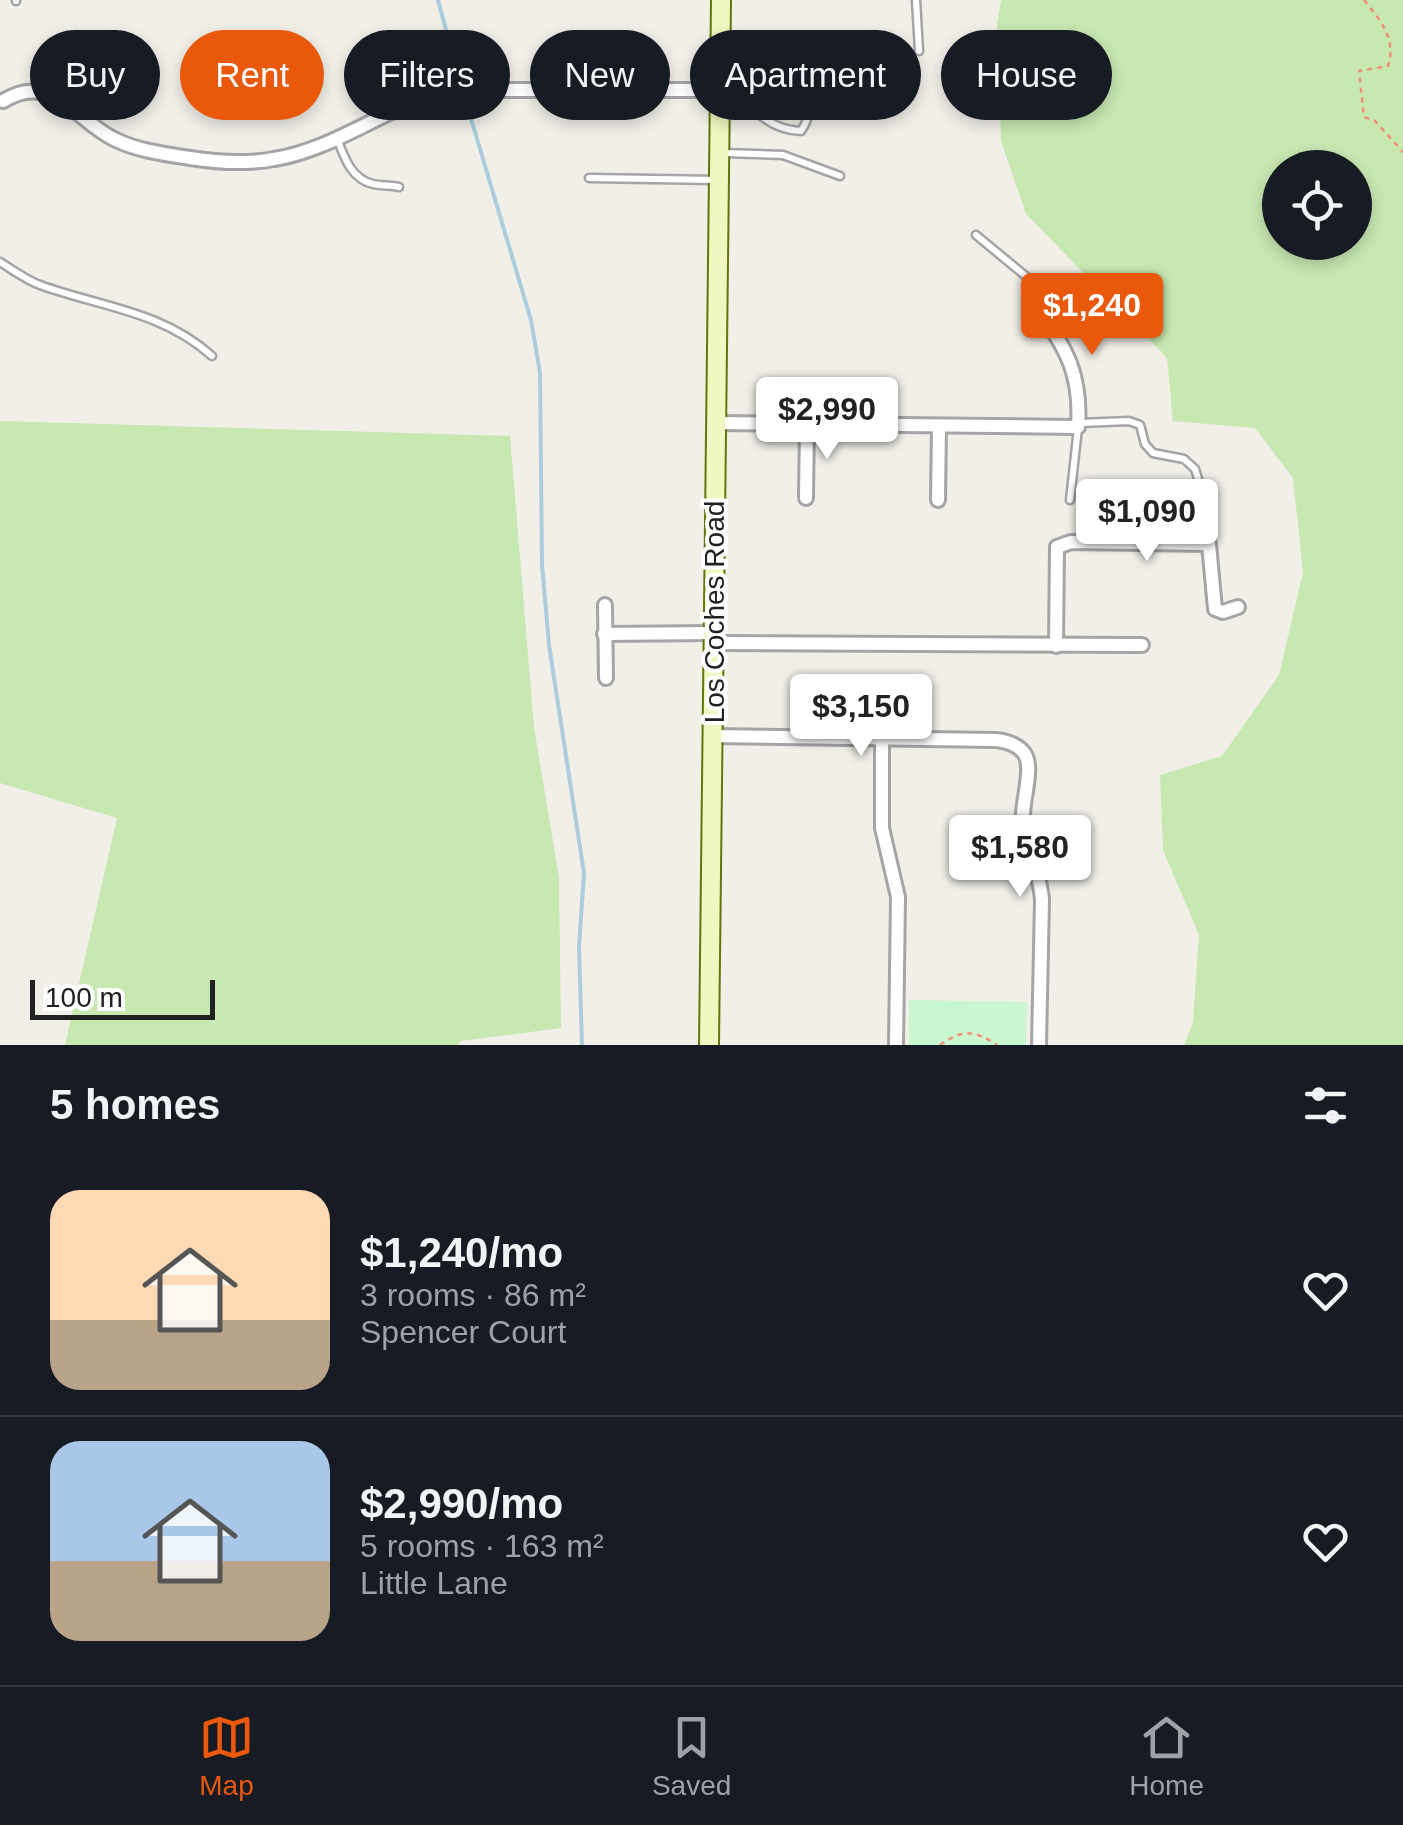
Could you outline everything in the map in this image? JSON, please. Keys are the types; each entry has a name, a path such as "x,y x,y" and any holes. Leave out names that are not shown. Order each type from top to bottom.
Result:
{"main road":[{"name":"Los Coches Road","path":"719,30 720,0"},
{"name":"Los Coches Road","path":"709,1045 718,120"}],"street":[{"path":"2,105 20,94 52,94 117,141 194,159 271,160 336,137 412,101 452,90 690,89"},
{"path":"716,423 1078,425 1080,397 1075,372 1030,297 1034,294"},
{"path":"806,425 806,498"},
{"path":"938,500 939,426"},
{"path":"1056,646 1057,547 1071,542 1209,544 1215,609 1223,612 1238,607"},
{"path":"605,605 606,678"},
{"path":"604,634 1142,645"},
{"path":"714,736 1001,740 1020,748 1027,758 1023,820 1042,900 1038,1045"},
{"path":"882,738 882,833 898,897 896,1045"}],"lane":[{"path":"916,0 918,30"},
{"path":"768,92 800,92 809,110 808,122 801,132 776,127 746,98 768,92"},
{"path":"336,137 345,160 360,178 399,188"},
{"path":"718,153 783,154 840,176"},
{"path":"589,178 717,180"},
{"path":"976,235 1028,278 1034,294"},
{"path":"0,262 36,284 162,322 189,336 212,356"},
{"path":"1070,500 1078,425 1129,421 1140,425 1145,444 1153,452 1184,459 1195,469 1208,512"}],"path":[{"path":"1364,0 1382,22 1391,42 1391,56 1388,66 1360,71 1364,117 1375,120 1403,152"},
{"path":"940,1045 966,1032 982,1035 997,1045"}],"green space":[{"path":"1001,0 1403,0 1403,1045 1184,1045 1193,1022 1199,935 1163,850 1160,775 1222,756 1279,675 1303,572 1293,478 1255,428 1173,421 1167,358 1026,214 1001,141 1000,120 1112,120 1112,30 997,30"},
{"path":"0,421 510,436 534,727 559,877 561,1028 461,1041 458,1045 65,1045 117,818 0,783"},
{"path":"909,1000 1027,1002 1026,1045 909,1045"}],"waterway":[{"path":"438,0 446,30"},
{"path":"471,120 531,320 540,373 542,564 549,645 584,873 579,947 582,1045"}]}
